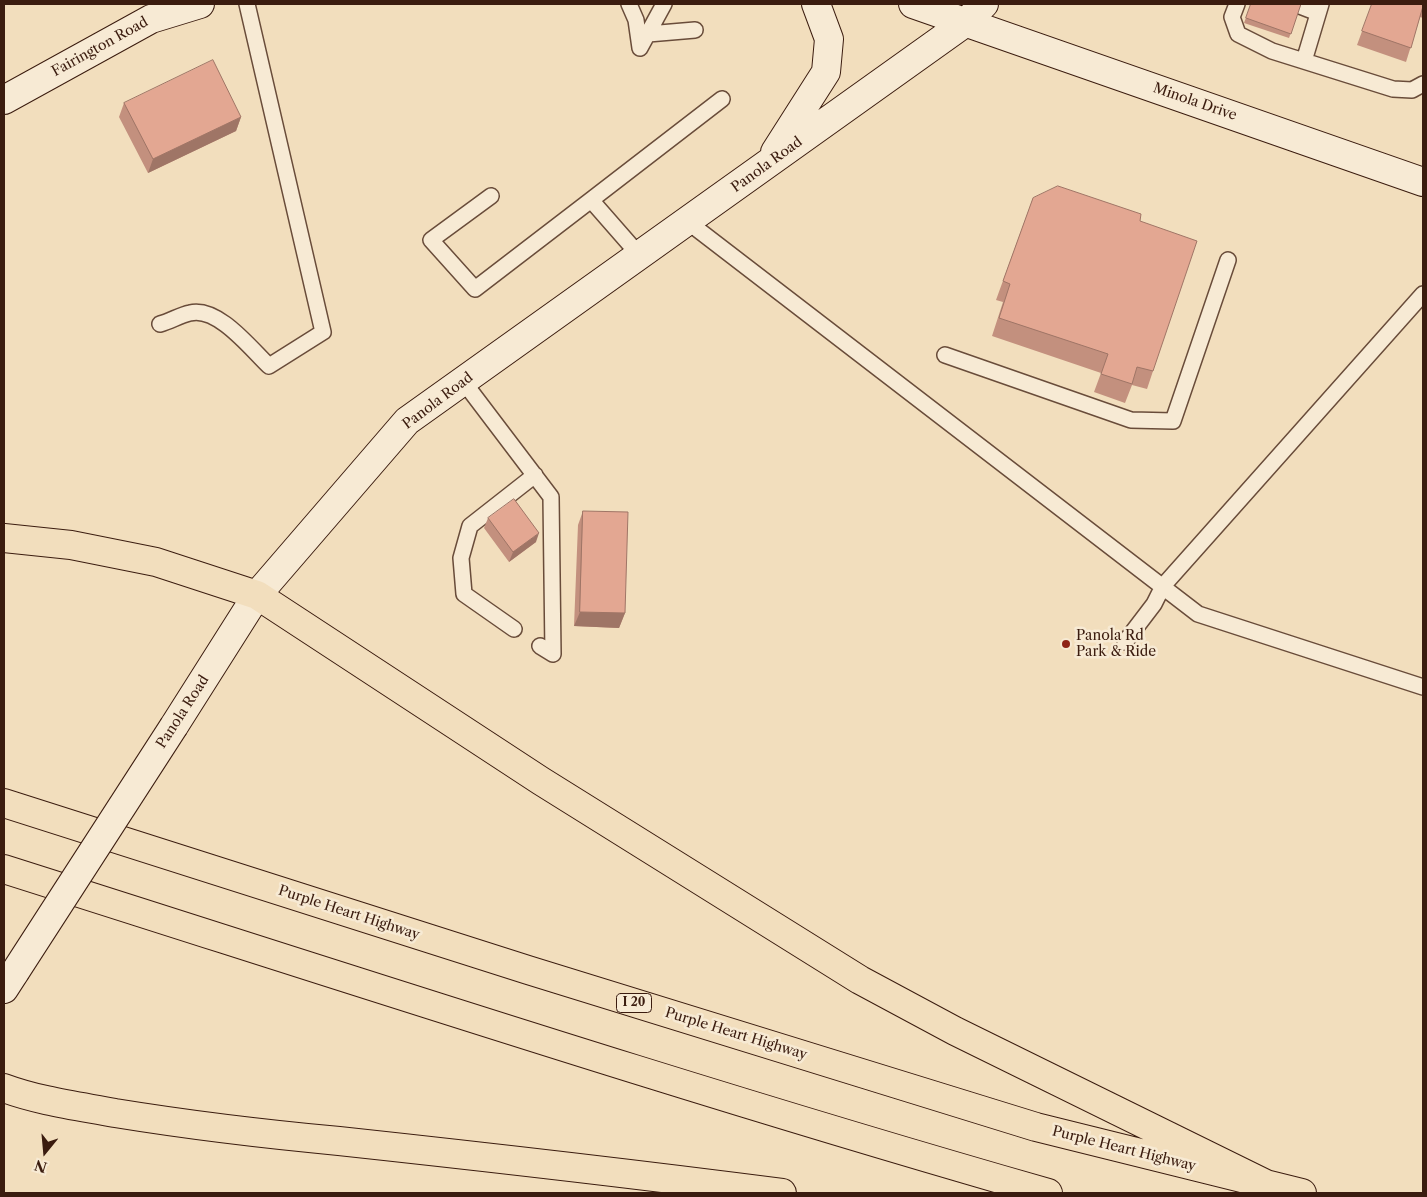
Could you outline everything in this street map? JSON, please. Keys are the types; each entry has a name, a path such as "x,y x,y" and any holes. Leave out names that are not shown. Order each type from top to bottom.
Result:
{"highway":[{"path":"4,538 71,545 156,562 257,595 541,781 860,980 955,1030 1270,1186"},
{"name":"Purple Heart Highway","path":"4,803 528,970 1036,1126 1302,1193"},
{"path":"4,869 636,1068 1048,1193"},
{"path":"4,1088 20,1094 84,1108 148,1118 278,1135 556,1164 782,1193"}],"main road":[{"name":"Fairington Road","path":"4,100 151,19 200,4"},
{"path":"767,164 826,72 829,39 816,4"},
{"path":"913,4 975,13"},
{"name":"Panola Road","path":"10,981 257,595 407,421 688,222 975,13"},
{"name":"Minola Drive","path":"975,13 1423,182"}],"lane":[{"path":"160,324 192,312 213,316 228,324 269,366 323,332 247,4"},
{"path":"629,4 636,20 640,48 664,4"},
{"path":"1237,4 1232,17 1238,34 1272,50 1393,90 1412,90 1423,84"},
{"path":"1300,6 1319,8 1304,61"},
{"path":"648,34 695,30"},
{"path":"491,196 431,240 475,289 722,99"},
{"path":"591,200 640,256"},
{"path":"688,222 1198,614 1423,687"},
{"path":"945,355 1132,420 1173,420 1228,260"},
{"path":"1125,642 1154,604 1164,586 1423,294"},
{"path":"463,381 551,497 553,654 540,646"},
{"path":"514,629 464,594 461,558 470,526 535,475"}],"building":[{"path":"1251,4 1301,4 1291,34 1246,18"},
{"path":"1372,4 1423,4 1411,48 1362,31"},
{"path":"213,60 241,117 153,159 124,103"},
{"path":"1058,186 1141,214 1140,221 1197,241 1153,371 1137,367 1132,384 1101,374 1108,354 999,318 1010,284 1003,281 1033,198"},
{"path":"514,499 539,533 513,552 488,518"},
{"path":"583,511 628,512 625,613 580,612"}],"place":[{"name":"Panola Rd Park & Ride","path":"1066,644"}]}
